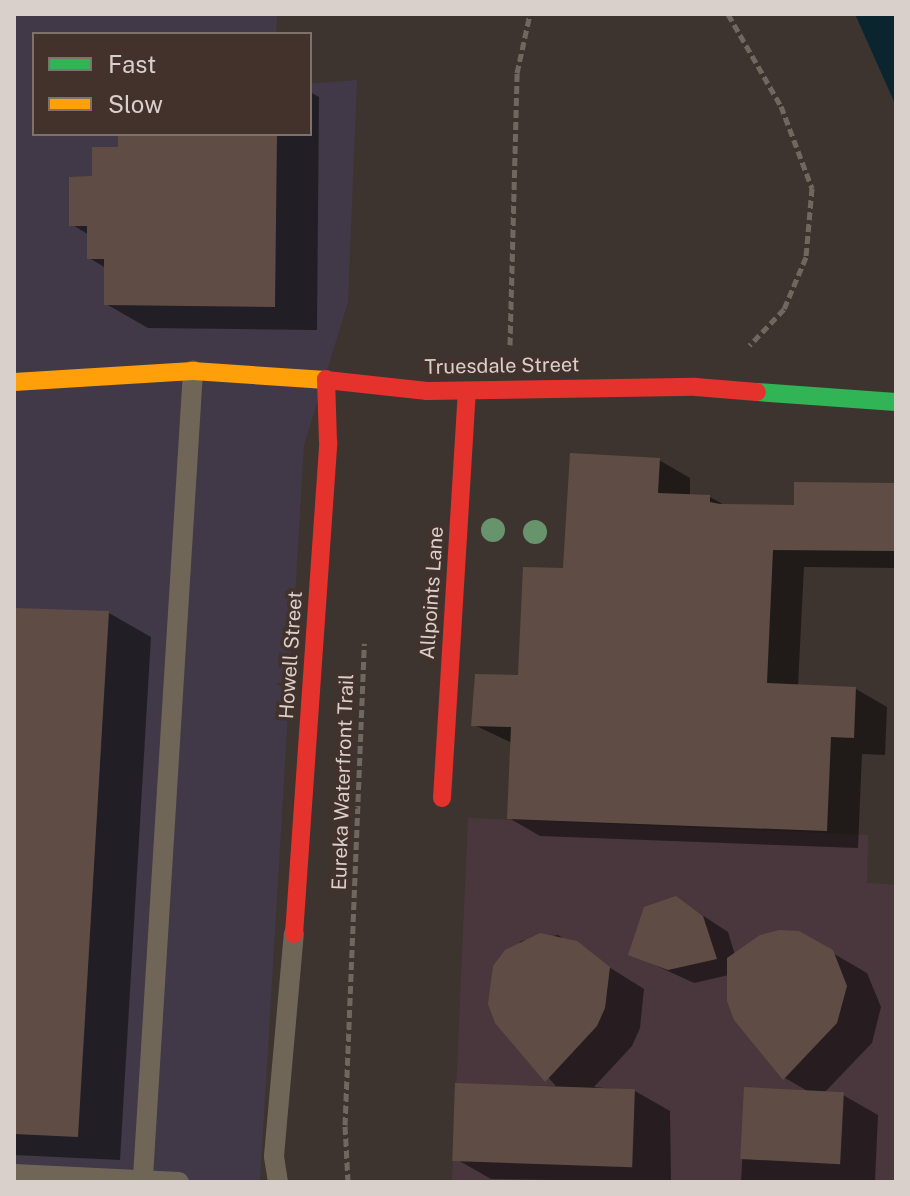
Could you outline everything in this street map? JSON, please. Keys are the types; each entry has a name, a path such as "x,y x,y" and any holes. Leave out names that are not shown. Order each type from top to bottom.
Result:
{"street":[{"name":"Truesdale Street","path":"14,382 193,371 467,391 696,387 896,402"},
{"name":"Howell Street","path":"294,934 328,442 326,379"},
{"name":"Allpoints Lane","path":"442,798 467,391"}],"lane":[{"path":"143,1177 193,371"},
{"path":"278,1182 274,1156 294,934"},
{"path":"14,1174 143,1177 179,1182"}],"path":[{"path":"508,390 517,73 530,14"},
{"path":"728,14 781,106 812,188 806,257 784,309 747,348"},
{"name":"Eureka Waterfront Trail","path":"348,1182 345,1125 364,635"}],"shaded area":[{"path":"14,14 277,14 276,32 32,32 32,136 312,136 312,84 357,80 348,302 304,445 260,1182 14,1182"},
{"path":"468,818 868,835 867,883 896,885 896,1182 452,1182"}],"water":[{"path":"822,14 896,14 896,175"}],"pier":[{"path":"818,14 855,14 896,106 896,179 840,84"}],"building":[{"path":"118,136 277,136 275,307 104,305 104,259 87,259 87,226 69,226 69,177 92,176 92,147 118,147"},
{"path":"570,453 660,458 658,493 710,495 710,502 720,504 794,505 794,482 895,483 894,551 773,550 767,683 856,687 854,738 831,737 827,831 507,819 511,727 471,726 475,674 518,675 523,567 563,568"},
{"path":"14,608 109,611 78,1137 14,1134"},
{"path":"676,896 703,916 717,959 668,970 628,955 644,907"},
{"path":"779,930 799,931 833,950 847,986 837,1023 783,1080 734,1020 727,1001 727,958 760,935"},
{"path":"540,933 577,941 610,967 605,1008 597,1026 545,1082 495,1023 488,1004 493,966 505,950"},
{"path":"455,1083 635,1089 632,1167 452,1161"},
{"path":"744,1087 844,1092 840,1164 740,1159"}],"traffic: fast":[{"path":"757,392 896,402"}],"traffic: slow":[{"path":"14,382 193,371 326,380"}],"traffic: jam":[{"path":"294,934 328,442 326,379"},
{"path":"326,380 427,391 696,387 757,392"},
{"path":"442,798 467,391"}]}
